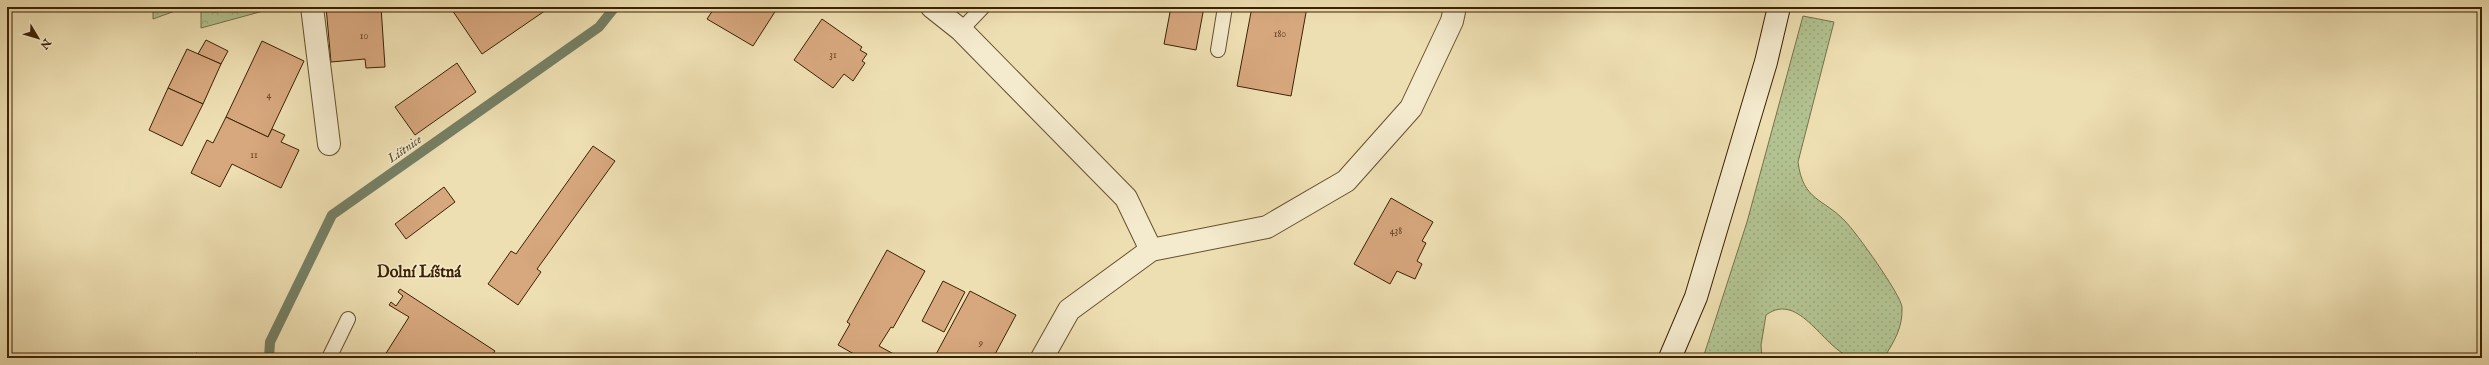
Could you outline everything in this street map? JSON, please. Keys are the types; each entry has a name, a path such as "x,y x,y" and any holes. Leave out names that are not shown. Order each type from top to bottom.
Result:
{"street":[{"path":"312,7 329,144"},
{"path":"932,7 961,30 1126,198 1151,250"},
{"path":"1042,358 1069,310 1151,250 1267,227 1346,181 1411,108 1452,21 1455,7"},
{"path":"1670,358 1696,297 1766,62 1779,7"}],"lane":[{"path":"961,30 983,7"},
{"path":"1218,50 1225,7"},
{"path":"329,358 348,319"}],"green space":[{"path":"153,7 186,7 153,19"},
{"path":"201,7 278,7 201,28"},
{"path":"1803,16 1834,22 1798,162 1801,175 1809,192 1837,213 1851,227 1886,277 1900,300 1902,307 1899,328 1884,358 1857,359 1842,353 1801,316 1790,310 1778,309 1766,315 1761,345 1762,358 1703,358 1747,222"}],"building":[{"path":"326,7 381,7 385,67 366,68 365,59 331,62"},
{"path":"450,7 548,7 549,8 482,54"},
{"path":"715,7 778,7 753,46 707,19"},
{"path":"1171,7 1204,7 1196,50 1164,44"},
{"path":"1252,7 1307,7 1291,96 1237,86"},
{"path":"822,19 862,47 860,50 867,54 862,61 865,63 853,81 844,74 833,88 794,60"},
{"path":"206,40 228,51 221,64 198,54"},
{"path":"262,41 304,61 268,137 226,117"},
{"path":"187,49 221,64 203,104 168,88"},
{"path":"457,63 476,92 415,135 395,107"},
{"path":"168,88 203,104 182,146 149,130"},
{"path":"226,117 268,137 272,129 285,135 281,142 299,150 281,188 232,164 220,187 191,173 207,140 213,143"},
{"path":"593,146 615,161 537,269 541,272 518,305 488,284 511,251 516,254"},
{"path":"444,187 455,202 406,239 395,224"},
{"path":"1391,198 1433,222 1422,241 1426,243 1417,261 1422,264 1415,279 1397,271 1390,284 1354,264"},
{"path":"887,250 925,271 893,328 891,327 879,346 901,358 861,358 838,345 850,324 847,322"},
{"path":"943,281 965,292 944,332 922,321"},
{"path":"400,289 495,351 490,358 460,358 454,354 452,358 383,358 409,317 389,305 391,302 396,306 403,296 398,292"},
{"path":"970,291 1016,315 993,358 934,358"},
{"path":"196,353 211,358 194,358"}],"waterway":[{"name":"Líštnice","path":"269,358 270,342 332,215 599,27 615,7"}],"district":[{"name":"Dolní Líštná","path":"419,271"}]}
